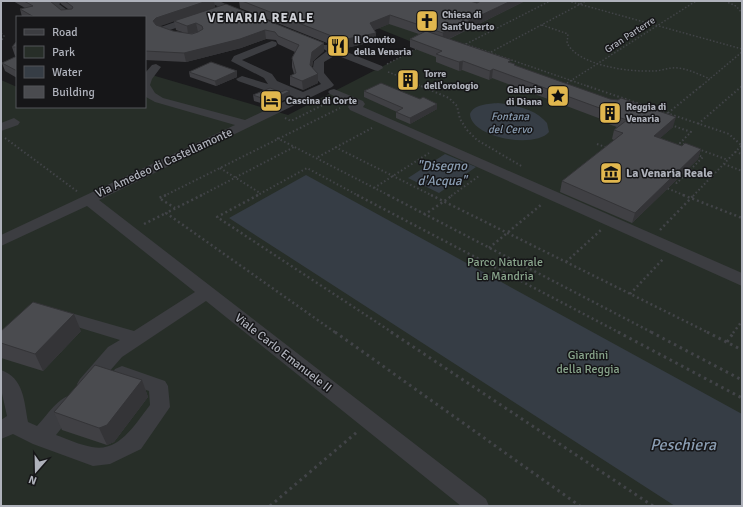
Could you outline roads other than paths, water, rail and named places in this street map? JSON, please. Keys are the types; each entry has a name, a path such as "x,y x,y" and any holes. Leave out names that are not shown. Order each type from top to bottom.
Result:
{"street":[{"path":"60,1 51,3 69,16"},
{"path":"211,1 256,19"},
{"path":"188,39 161,30 239,3"},
{"path":"313,42 378,68"},
{"path":"272,44 238,58 236,61 268,76 273,83 301,98"},
{"path":"335,51 319,61 318,74 330,91 359,104 354,107 612,220 742,280"},
{"path":"146,82 156,67"},
{"path":"242,79 301,98"},
{"path":"146,87 150,95 159,100 246,124"},
{"path":"114,187 124,194 283,117 330,91"},
{"name":"Via Amedeo di Castellamonte","path":"1,241 84,196 114,187 301,98 330,91"},
{"path":"1,127 14,122"},
{"name":"Viale Carlo Emanuele II","path":"84,196 478,506"},
{"path":"40,438 115,352 207,292"},
{"path":"38,309 136,338"},
{"path":"1,378 11,386 9,425 19,427 40,438 93,457 110,455 133,443 160,407 158,386 101,368"}],"water":[{"name":"Fontana del Cervo","path":"498,103 525,108 537,114 547,123 549,132 542,137 531,140 518,140 492,135 481,129 473,122 470,114 475,108 482,105"},
{"name":"\"Disegno d'Acqua\"","path":"445,154 476,167 439,193 408,178"},
{"name":"Peschiera","path":"306,175 742,414 742,506 675,506 229,218"}],"place":[{"name":"Chiesa di Sant'Uberto","path":"427,21"},
{"name":"Il Convito della Venaria","path":"338,46"},
{"name":"Torre dell'orologio","path":"408,80"},
{"name":"Galleria di Diana","path":"558,96"},
{"name":"Cascina di Corte","path":"271,101"},
{"name":"Reggia di Venaria","path":"610,113"},
{"name":"La Venaria Reale","path":"611,173"}],"district":[{"name":"VENARIA REALE","path":"261,18"}],"park label":[{"name":"Parco Naturale La Mandria","path":"505,269"},
{"name":"Giardini della Reggia","path":"588,362"}]}
